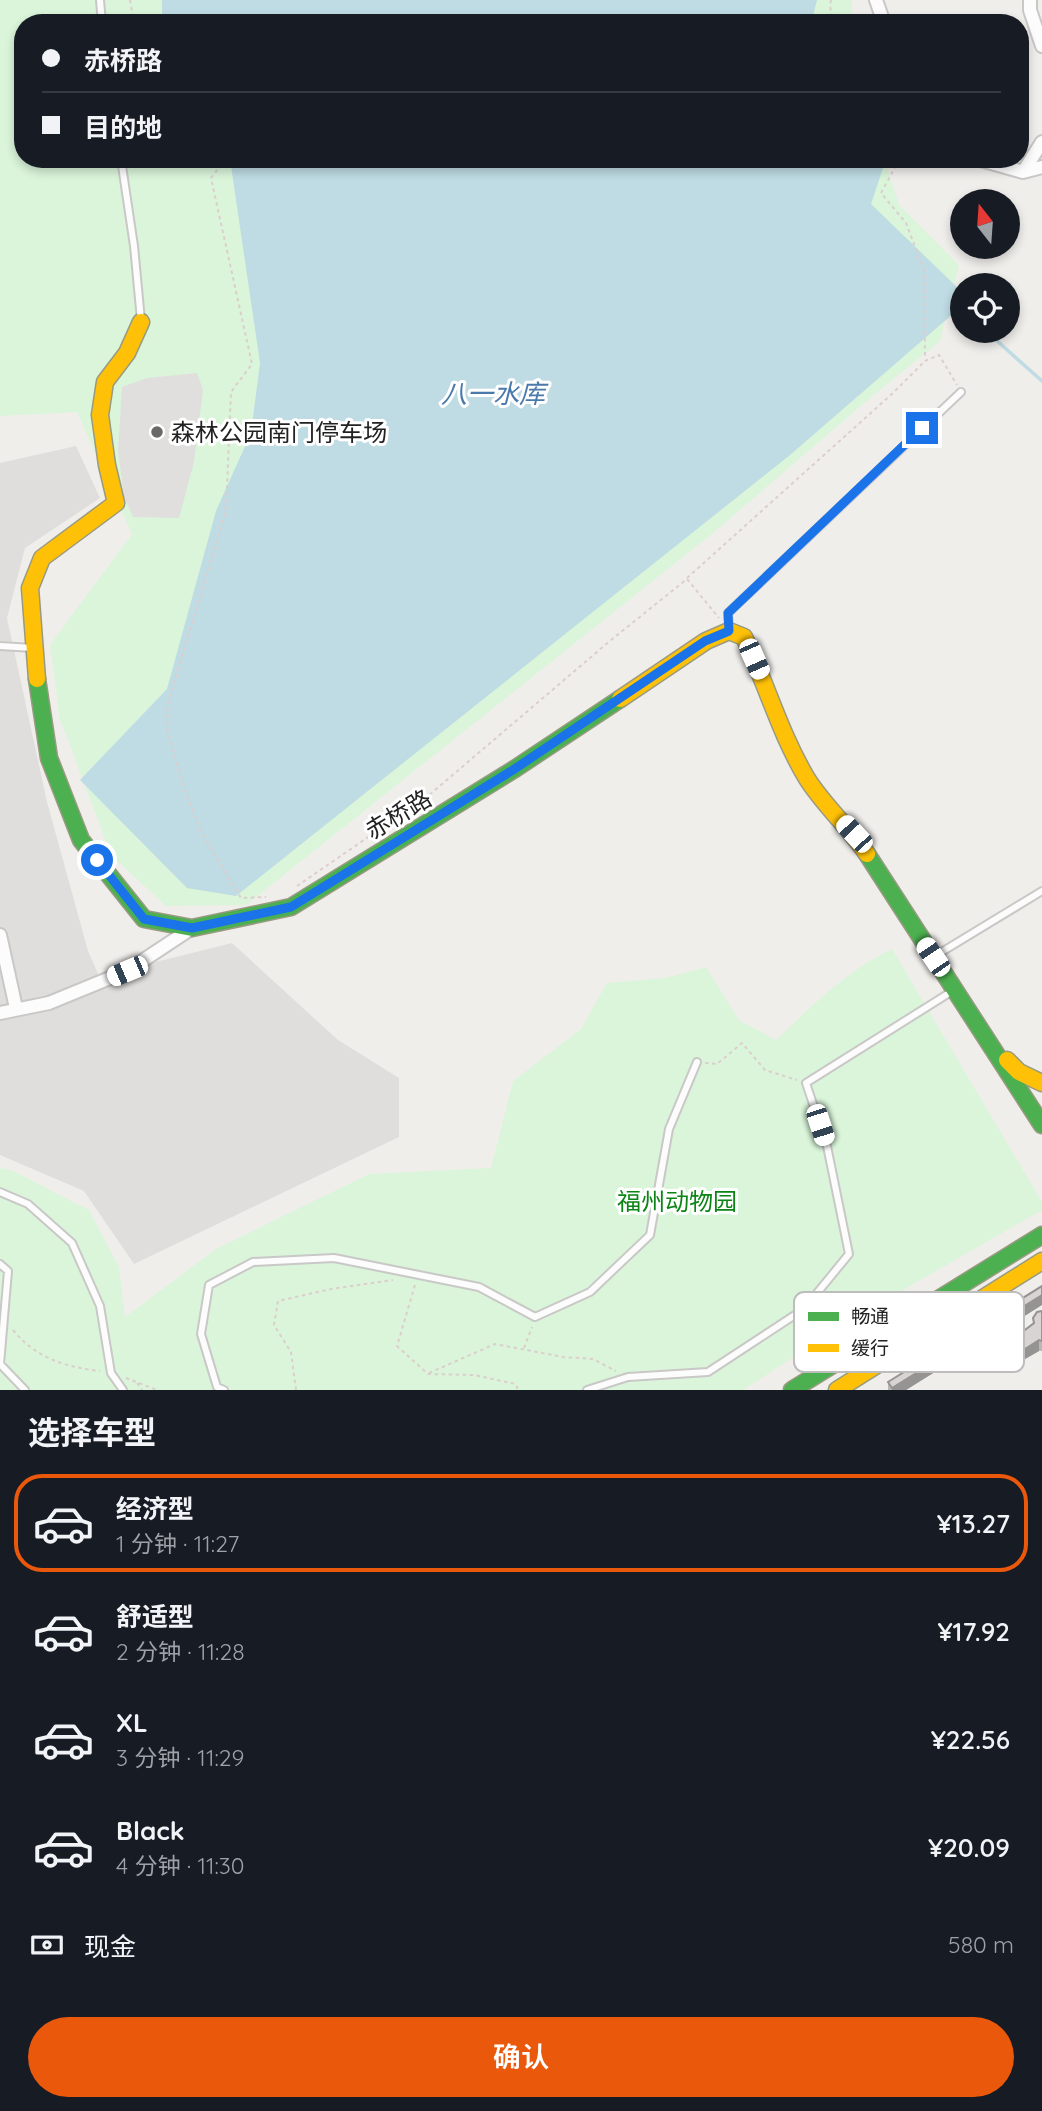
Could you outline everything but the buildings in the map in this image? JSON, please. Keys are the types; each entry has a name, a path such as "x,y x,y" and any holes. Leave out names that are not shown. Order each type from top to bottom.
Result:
{"main road":[{"name":"赤桥路","path":"141,322 128,353 105,382 100,415 116,503 42,558 30,588 34,648 48,758 81,840 144,919 192,928 291,907 513,770 705,641 729,631"},
{"path":"729,631 744,636 784,733 806,776 823,800 854,834 1042,1125"},
{"path":"990,1043 1019,1072 1042,1083"},
{"path":"950,1292 1042,1235"},
{"path":"993,1292 1042,1261"},
{"path":"792,1390 821,1372"},
{"path":"837,1390 866,1372"}],"street":[{"path":"1030,0 1030,10 1042,46"},
{"path":"1029,163 1042,142"},
{"path":"1009,168 1023,172 1042,167"},
{"path":"1023,172 1026,168"},
{"path":"0,1013 49,1003 127,971 192,928"},
{"path":"0,934 16,1008"}],"lane":[{"path":"122,168 134,246 141,322"},
{"path":"729,631 728,613 961,391"},
{"path":"0,646 34,648"},
{"path":"933,957 1042,891"},
{"path":"818,1292 849,1254 827,1146 806,1083 955,989"},
{"path":"224,1390 217,1387 201,1334 209,1285 253,1262 334,1258 479,1287 535,1317 590,1292 650,1234 669,1129 697,1062"},
{"path":"0,1192 28,1204 72,1244 100,1306 111,1373 123,1390"},
{"path":"0,1264 8,1271 1,1364 25,1390"},
{"path":"587,1390 628,1377 708,1372 794,1316"}],"path":[{"path":"219,168 211,178 253,364 231,392 226,511 167,706 167,729 185,791 202,833 241,898 268,897"},
{"path":"895,168 881,193 906,223 924,270 925,361"},
{"path":"293,888 428,796 687,579 925,361 939,355 961,391"},
{"path":"687,579 729,631"},
{"path":"697,1062 717,1064 742,1043 765,1070 806,1083"},
{"path":"417,1276 397,1346 428,1374 474,1375 516,1384 518,1390"},
{"path":"296,1390 291,1352 274,1325 278,1301 395,1279"},
{"path":"524,1349 535,1317"},
{"path":"4,1319 19,1337 44,1358 81,1369 111,1373 157,1390"},
{"path":"428,1374 495,1344 563,1357 593,1359 628,1377"},
{"path":"136,1382 142,1390"}],"shaded area":[{"path":"197,373 203,390 194,462 179,518 133,517 124,497 118,451 122,387 147,378"},
{"path":"76,446 100,498 25,548 7,618 47,802 88,951 99,976 232,943 338,1040 399,1078 399,1137 134,1264 84,1191 0,1155 0,463"}],"green space":[{"name":"八一水库","path":"0,0 852,0 851,14 14,14 14,168 887,168 899,205 950,259 959,265 957,273 950,273 950,301 940,341 713,533 246,905 166,906 111,855 60,719 50,645 132,534 77,412 0,416"},
{"name":"福州动物园","path":"892,949 1042,1202 1042,1210 899,1292 794,1292 794,1357 743,1390 0,1390 0,1168 11,1170 89,1210 119,1267 125,1317 216,1249 369,1174 491,1168 513,1081 581,1029 607,983 666,978 706,967 739,1020 776,1040 845,978"}],"water":[{"path":"162,0 817,0 814,14 162,14"},
{"name":"八一水库","path":"231,168 883,168 871,204 950,280 950,316 790,455 236,896 187,888 80,780 167,689 216,511 251,433 260,363"}],"waterway":[{"path":"999,343 1042,381"}],"traffic: fast":[{"path":"37,679 49,758 81,840 144,919 192,928 291,907 513,770 620,699"},
{"path":"867,854 1042,1125"},
{"path":"950,1292 1042,1235"},
{"path":"792,1390 821,1372"}],"traffic: slow":[{"path":"37,679 30,588 42,558 116,503 100,415 105,382 127,353 141,322"},
{"path":"620,699 706,641 729,631 744,637 788,743 806,777 867,854"},
{"path":"1007,1060 1019,1072 1042,1083"},
{"path":"993,1292 1042,1261"},
{"path":"837,1390 866,1372"}],"place":[{"name":"森林公园南门停车场","path":"157,432"}],"route":[{"path":"97,860 144,919 192,928 291,907 513,770 705,641 729,631 728,613 922,428"}]}
